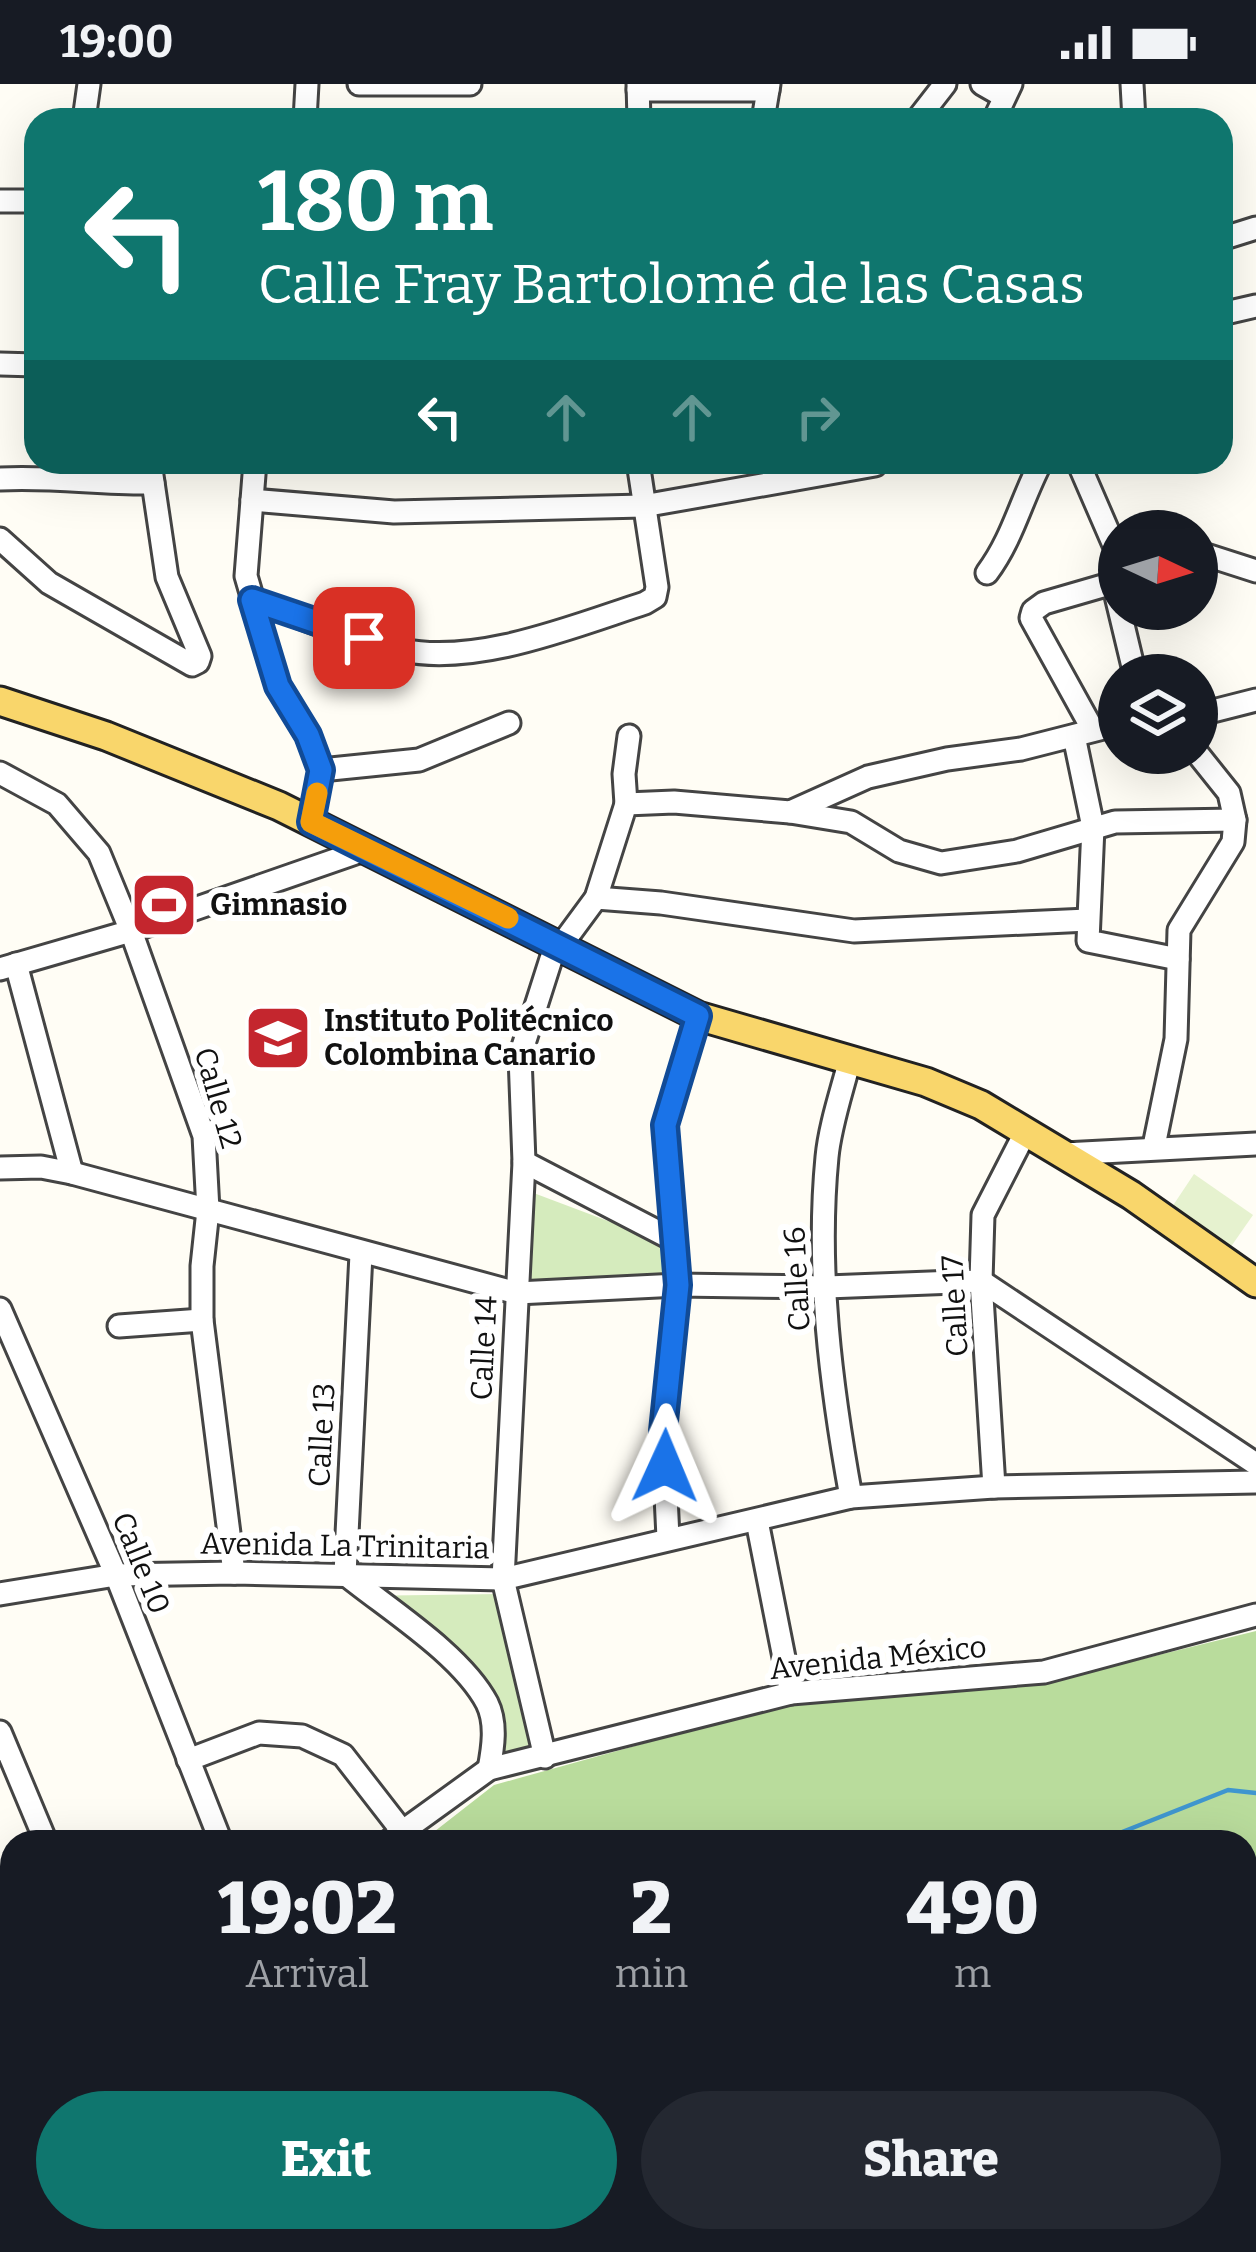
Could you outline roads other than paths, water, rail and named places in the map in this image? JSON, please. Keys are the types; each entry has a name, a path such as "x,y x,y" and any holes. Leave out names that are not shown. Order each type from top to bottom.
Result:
{"main road":[{"path":"0,701 106,736 311,822 698,1016 926,1082 981,1105 1064,1154 1256,1283"}],"street":[{"path":"359,84 470,84"},
{"path":"926,108 945,84"},
{"path":"982,84 1007,90"},
{"path":"638,87 768,87"},
{"path":"0,478 44,476 94,484 147,474"},
{"path":"0,539 49,583 192,665 200,656 167,578 152,474"},
{"path":"255,474 246,576 278,686 308,735 321,770 311,822"},
{"path":"252,600 401,650 458,653 553,633 655,596 639,474"},
{"path":"252,500 394,512 643,506 823,474"},
{"path":"987,574 1006,547 1036,474"},
{"path":"1083,474 1099,510"},
{"path":"1218,559 1256,571"},
{"path":"1098,587 1044,603 1033,610 1031,618 1083,733 1093,827 1088,940 1178,959"},
{"path":"1218,710 1256,700"},
{"path":"321,770 419,760 508,723"},
{"path":"790,812 868,777 1098,729"},
{"name":"Calle 14","path":"545,1757 503,1579 524,1162 521,1046 550,959 596,898 626,804 629,736"},
{"name":"Calle 12","path":"0,773 57,804 99,853 204,1136 208,1210 202,1320 234,1573"},
{"path":"1154,1146 1176,1039 1179,930 1233,842 1235,820 1229,793 1214,774"},
{"path":"626,804 674,802 850,822 899,851 940,863 1017,850 1115,822 1235,820"},
{"path":"72,1174 8,966 131,931 364,850"},
{"path":"596,898 854,932 1088,920"},
{"path":"668,1538 663,1431 678,1285 665,1125 698,1016"},
{"name":"Calle 16","path":"850,1059 827,1153 824,1216 833,1396 850,1497"},
{"name":"Calle 17","path":"994,1487 981,1281 986,1204 1026,1131"},
{"path":"1064,1154 1256,1144"},
{"path":"524,1162 674,1240"},
{"path":"0,1168 40,1167 72,1174 517,1293 678,1285 827,1287 981,1281 1256,1464"},
{"name":"Calle 13","path":"345,1574 361,1254"},
{"name":"Calle 10","path":"0,1309 116,1575 216,1830"},
{"path":"119,1326 202,1320"},
{"name":"Avenida La Trinitaria","path":"0,1594 116,1575 503,1579 850,1497 994,1487 1256,1482"},
{"path":"757,1521 791,1693"},
{"path":"345,1574 458,1665 488,1705 494,1739 489,1769"},
{"name":"Avenida México","path":"403,1830 489,1769 791,1693 1044,1672 1256,1615"},
{"path":"0,1732 41,1830"},
{"path":"188,1760 259,1733 302,1736 343,1755 391,1830"}],"waterway":[{"path":"1127,1830 1228,1790 1256,1793"}],"place":[{"name":"Gimnasio","path":"164,905"},
{"name":"Instituto Politécnico Colombina Canario","path":"278,1038"}]}
